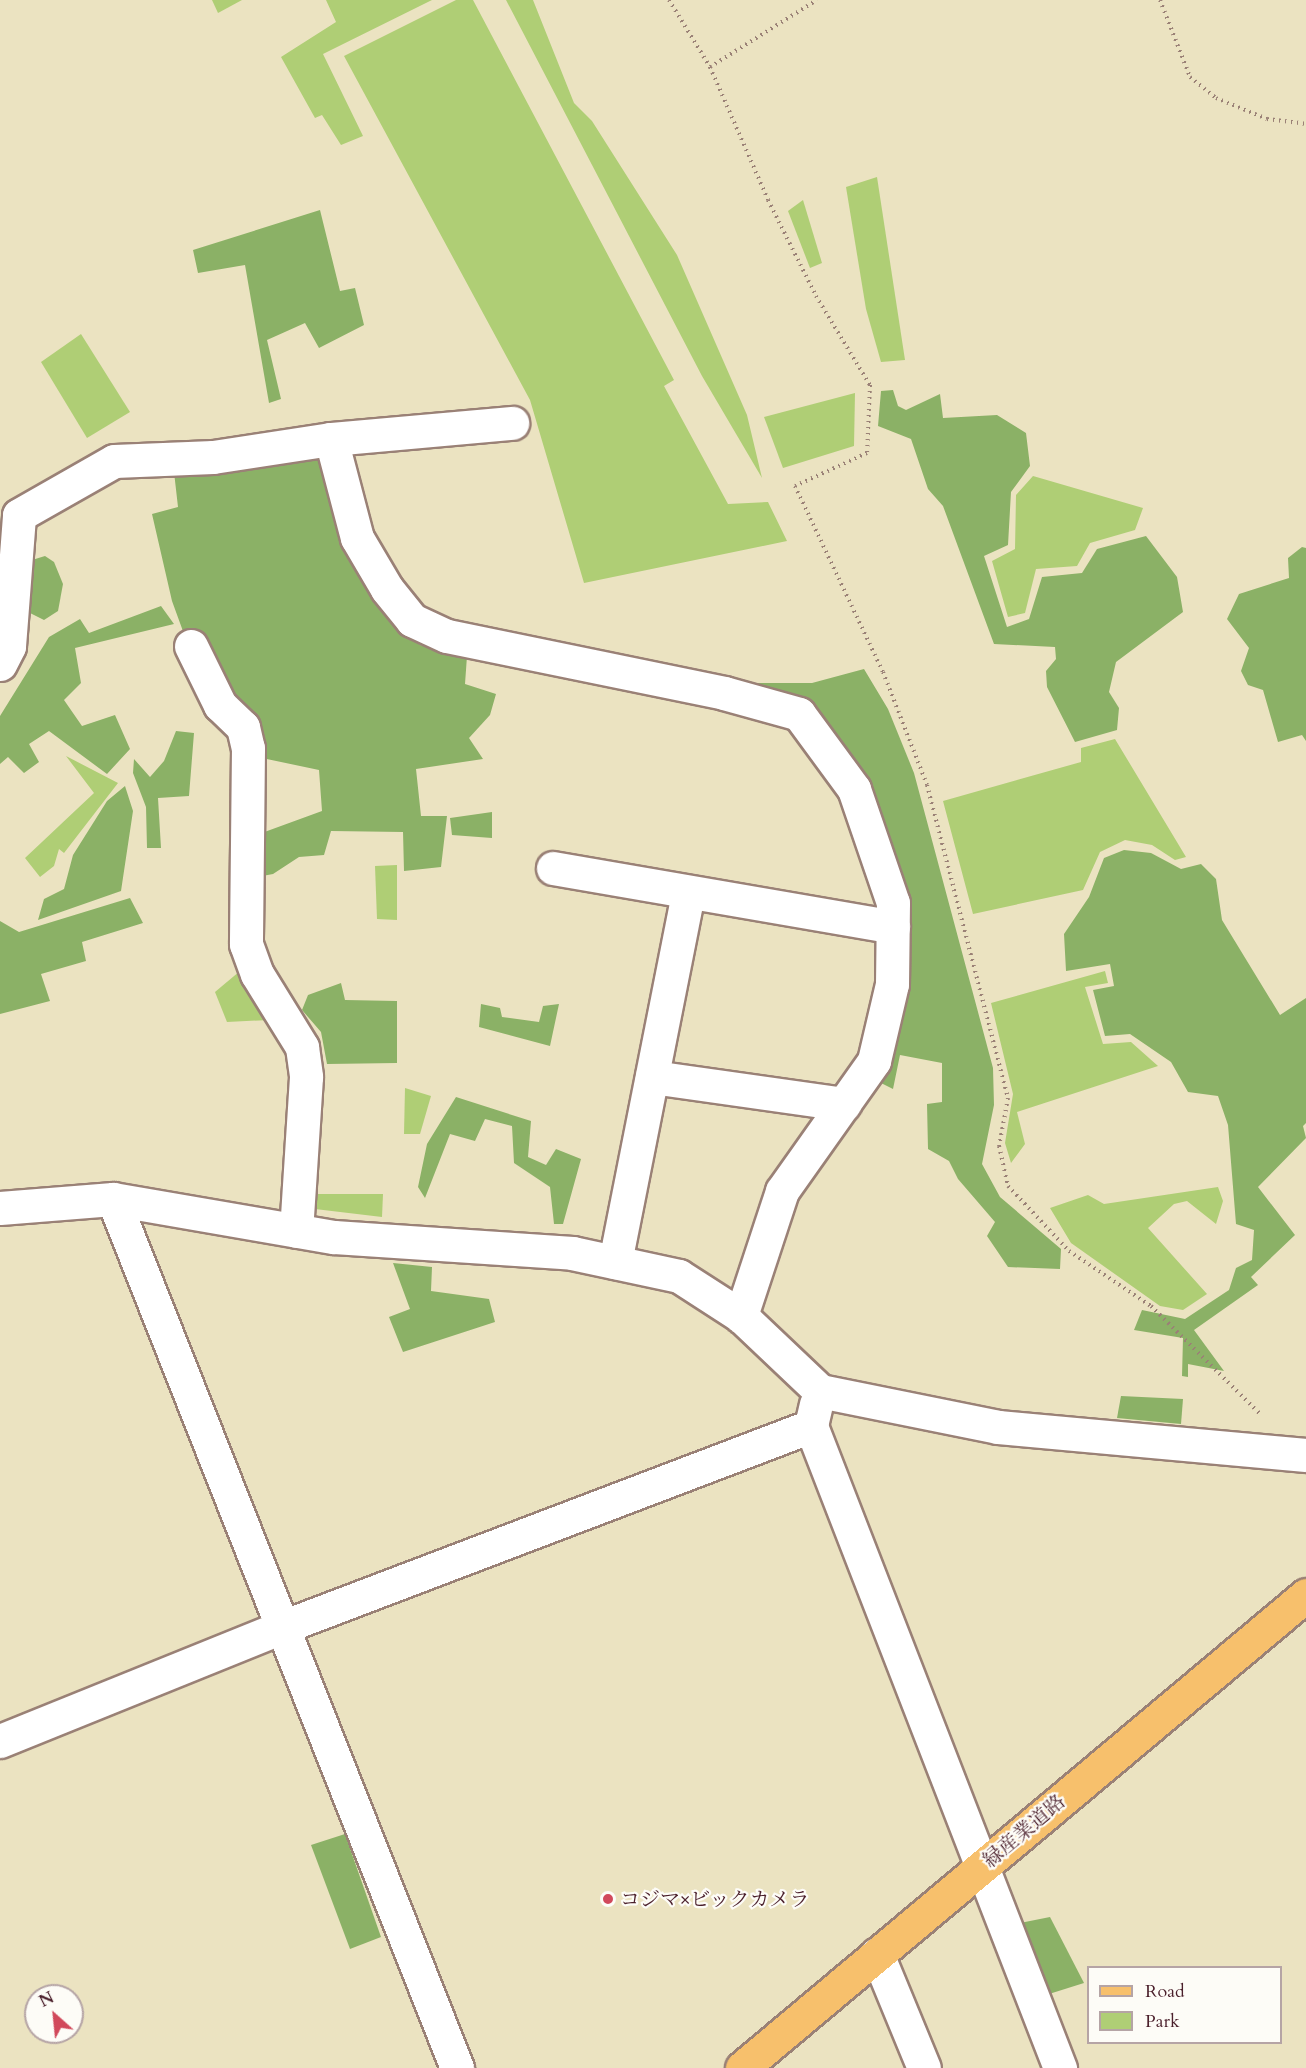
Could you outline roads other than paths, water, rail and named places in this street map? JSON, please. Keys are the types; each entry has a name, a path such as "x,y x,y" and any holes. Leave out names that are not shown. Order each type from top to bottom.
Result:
{"main road":[{"name":"緑産業道路","path":"742,2068 1306,1595"}],"street":[{"path":"0,664 9,646 10,507 114,461 213,457 330,439 512,423"},
{"path":"330,439 357,538 387,589 412,620 447,636 724,693 799,714 854,789 893,903 892,984 874,1061 782,1191 741,1316"},
{"path":"191,646 220,705 243,727 249,748 246,944 257,974 302,1047 306,1077 296,1231"},
{"path":"553,868 893,927"},
{"path":"615,1262 688,892"},
{"path":"652,1077 844,1104"},
{"path":"113,1199 285,1626 458,2068"},
{"path":"0,1208 113,1199 334,1237 572,1253 680,1276 741,1316 820,1390 998,1427 1303,1454"},
{"path":"820,1390 811,1426 983,1865 1059,2068"},
{"path":"0,1741 285,1626 811,1426"},
{"path":"877,1954 924,2068"}],"place":[{"name":"コジマ×ビックカメラ","path":"608,1899"}]}
